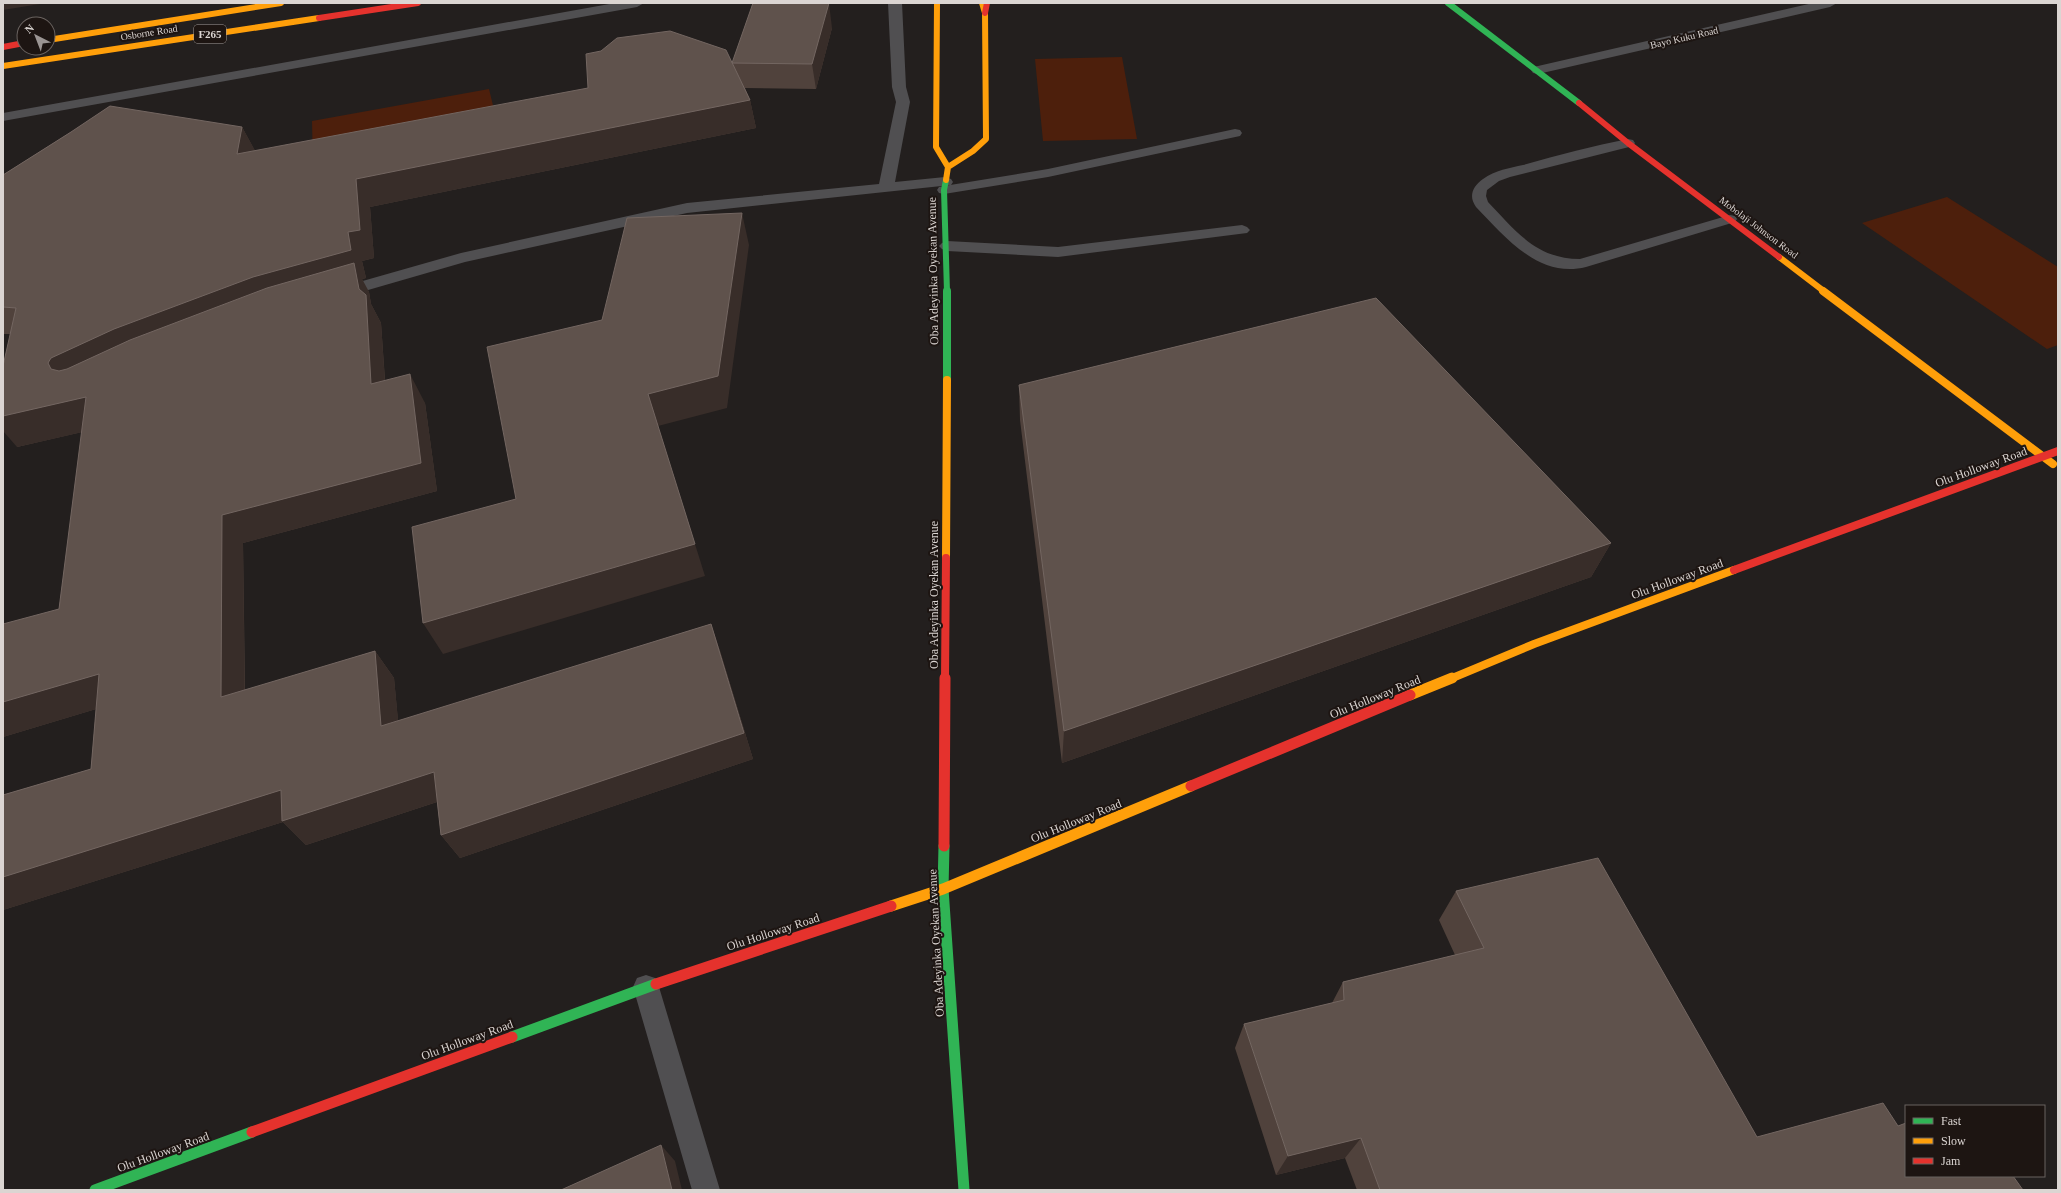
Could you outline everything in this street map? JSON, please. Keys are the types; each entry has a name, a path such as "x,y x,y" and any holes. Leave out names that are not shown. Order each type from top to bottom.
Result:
{"main road":[{"name":"Osborne Road","path":"56,39 281,3"},
{"name":"Osborne Road","path":"3,66 418,3"},
{"name":"Oba Adeyinka Oyekan Avenue","path":"937,3 936,146 946,180 947,246 946,781 943,888 964,1190"},
{"path":"982,3 985,13"},
{"path":"946,180 986,139 985,13 987,3"},
{"name":"Mobolaji Johnson Road","path":"1448,3 1538,70 1628,143 2058,468"},
{"path":"3,47 16,45"},
{"name":"Olu Holloway Road","path":"95,1190 646,987 943,888 1534,644 2058,451"}],"street":[{"path":"3,117 637,3"},
{"path":"886,188 902,102 899,87 895,3"},
{"name":"Bayo Kuku Road","path":"1538,70 1830,3"},
{"path":"118,112 159,90"},
{"path":"323,298 461,258 687,208 886,188 946,180"}],"lane":[{"path":"946,180 1048,173 1235,133"},
{"path":"1628,143 1570,155 1500,175 1485,184 1478,194 1478,199 1481,204 1524,247 1538,256 1560,264 1582,264 1673,235 1730,219"},
{"path":"947,246 1058,252 1242,230"},
{"path":"646,987 706,1190"}],"shaded area":[{"path":"1122,57 1137,139 1043,141 1035,59"},
{"path":"489,89 499,130 313,165 312,121"},
{"path":"1947,197 2058,267 2058,345 2047,349 1862,223"}],"building":[{"path":"753,3 829,3 812,64 732,63"},
{"path":"670,31 726,50 750,100 356,179 360,230 348,232 351,250 253,277 114,329 51,358 48,363 51,369 59,371 67,369 130,340 267,288 354,263 359,289 366,295 371,384 410,374 421,463 222,515 221,697 375,651 381,726 711,624 744,733 441,835 434,772 282,821 281,790 3,877 3,795 91,769 99,674 3,702 3,624 59,609 86,397 3,416 3,366 16,308 3,307 3,175 110,106 242,127 237,154 588,88 586,54 601,51 617,38"},
{"path":"742,213 718,376 648,394 695,544 423,623 412,527 516,499 487,347 602,320 627,218"},
{"path":"1376,298 1611,543 1064,731 1019,385"},
{"path":"1598,858 1757,1137 1883,1103 1898,1126 1905,1123 1905,1177 2014,1177 2023,1190 1380,1190 1361,1138 1288,1156 1244,1024 1344,1000 1343,982 1484,948 1456,891"},
{"path":"661,1145 672,1190 561,1190"}],"traffic: fast":[{"path":"1448,3 1538,70 1579,103"},
{"path":"946,180 944,190 947,246 947,380"},
{"path":"944,846 943,889 964,1190"},
{"path":"512,1037 656,984"},
{"path":"95,1190 252,1132"}],"traffic: slow":[{"path":"56,39 281,3"},
{"path":"937,3 936,147 948,167 946,180"},
{"path":"948,167 973,151 986,139 985,13 982,3"},
{"path":"3,66 319,18"},
{"path":"1779,257 2053,464"},
{"path":"946,558 947,380"},
{"path":"1410,695 1534,644 1734,570"},
{"path":"891,906 943,889 1191,786"}],"traffic: jam":[{"path":"319,18 418,3"},
{"path":"985,13 987,3"},
{"path":"3,47 16,45"},
{"path":"1579,103 1628,143 1779,257"},
{"path":"1734,570 2058,451"},
{"path":"944,846 946,558"},
{"path":"1191,786 1410,695"},
{"path":"656,984 891,906"},
{"path":"252,1132 512,1037"}]}
